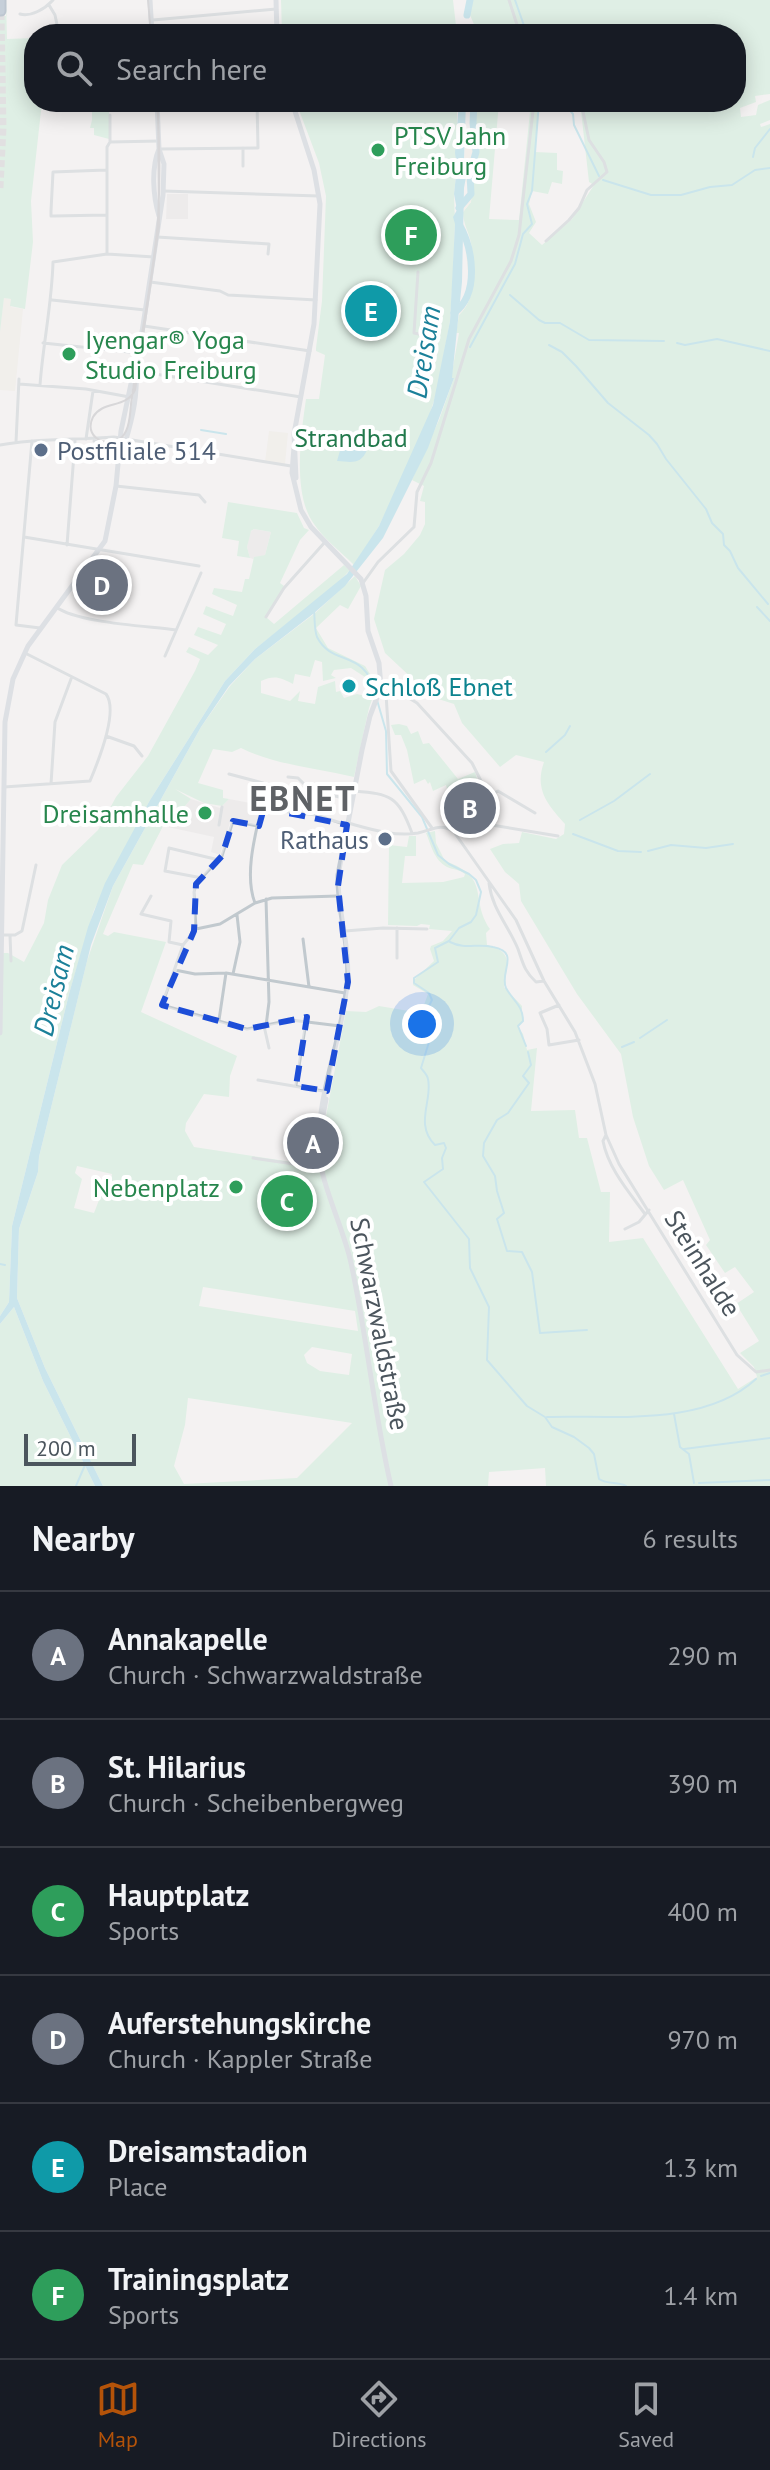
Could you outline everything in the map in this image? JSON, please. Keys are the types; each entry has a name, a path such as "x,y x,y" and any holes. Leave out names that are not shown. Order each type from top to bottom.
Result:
{"highway":[{"path":"1,0 1,11"}],"main road":[{"path":"150,0 152,24"},
{"path":"276,0 277,24"},
{"path":"119,460 127,439 132,379 136,373 164,191 158,112"},
{"path":"295,112 319,196 316,300 294,447 296,488 304,516 361,580"},
{"path":"159,149 155,159 155,203 159,216"},
{"path":"0,1033 6,709 13,679 25,652 99,551 108,532 120,440 132,398"},
{"name":"Schwarzwaldstraße","path":"361,580 367,600 368,631 379,663 381,692 368,723 338,875 338,896 348,961 346,994 327,1093 321,1107 322,1168 351,1262 391,1486"}],"street":[{"path":"20,14 29,14 53,0"},
{"path":"509,0 517,24"},
{"path":"49,5 57,24"},
{"path":"152,20 276,9"},
{"path":"159,149 255,148 259,145 256,112"},
{"path":"361,580 414,527 417,492 431,463 469,339 511,261 520,229 533,112"},
{"path":"546,241 569,220 579,208 587,190 607,172 589,140 583,112"},
{"path":"107,254 106,150 110,142 110,115"},
{"path":"110,142 159,141"},
{"path":"243,148 243,166"},
{"path":"106,170 53,172 51,216 107,215"},
{"path":"164,191 319,196"},
{"path":"157,237 269,244 268,254"},
{"path":"40,385 43,343 52,300 53,262 107,254 154,257"},
{"path":"418,272 413,333 433,337"},
{"path":"150,282 220,291 228,295 316,300"},
{"path":"52,300 145,310"},
{"path":"143,326 310,351"},
{"path":"43,343 139,353"},
{"path":"136,373 301,397"},
{"path":"16,442 19,382 132,398"},
{"path":"86,441 93,391"},
{"path":"0,445 75,440 113,445 127,439 293,466"},
{"path":"67,545 75,440"},
{"path":"32,441 16,625 40,628"},
{"path":"116,486 199,495 205,502"},
{"path":"24,537 199,566"},
{"path":"266,617 284,588 325,542"},
{"path":"165,656 201,573"},
{"path":"56,607 63,612 88,618 176,630"},
{"path":"4,787 90,781 106,736 110,699 106,694 25,652"},
{"path":"51,784 55,722 72,678"},
{"path":"431,829 391,771 381,692 404,695 417,703 472,763 486,797"},
{"path":"106,736 134,746 142,756"},
{"path":"229,774 265,784 264,808 250,874 255,903"},
{"path":"288,777 298,778 310,790 352,800"},
{"path":"353,791 390,796 412,833"},
{"path":"264,808 316,815 385,832 412,833 442,826 454,832 473,822 486,797 498,791 535,813"},
{"path":"219,825 222,807"},
{"path":"196,929 194,892 219,860 233,821 258,826"},
{"path":"473,822 558,836"},
{"name":"Steinhalde","path":"454,832 516,920 544,981 579,1040 595,1084 606,1135 627,1178 737,1355 756,1372 770,1370"},
{"path":"202,878 165,871 169,848 219,860"},
{"path":"2,935 20,933 24,926 36,865"},
{"name":"Steinhalde","path":"488,880 491,901 518,950 524,969 536,982 544,981"},
{"path":"151,896 141,909 141,914 171,921 169,942 183,945"},
{"path":"338,896 266,899 220,924 196,929 183,945 162,1005 247,1029 291,1020 340,1026"},
{"path":"266,899 269,980 265,1026 269,1048"},
{"path":"233,974 240,942 237,914"},
{"path":"397,928 397,958"},
{"path":"345,931 427,929"},
{"path":"10,935 11,961"},
{"path":"303,939 309,987"},
{"path":"175,970 226,973 346,994"},
{"path":"219,1021 226,973"},
{"path":"559,1005 540,1013 547,1029 549,1045 579,1040"},
{"path":"296,1086 306,1022"},
{"path":"258,1080 327,1093"},
{"name":"Steinhalde","path":"606,1135 603,1141 605,1150 616,1173 645,1214"},
{"path":"253,1158 322,1168"},
{"name":"Steinhalde","path":"625,1229 639,1222 649,1210"}],"highlighted area":[{"path":"264,808 347,825 338,886 348,982 327,1091 296,1086 307,1017 247,1029 162,1005 194,931 196,884 222,856 233,821 259,826"}],"shaded area":[{"path":"167,194 188,194 188,219 166,219"},
{"path":"4,298 11,299 11,307 23,309 15,391 0,390 0,332"},
{"path":"269,431 288,433 285,464 265,462"},
{"path":"254,529 271,532 265,555 253,559 247,547 249,533"},
{"path":"191,799 220,808 229,799 261,805 257,824 231,819 220,855 211,852 214,837 163,826 156,839 149,834 162,812 179,813"}],"green space":[{"path":"281,0 453,0 456,24 282,24"},
{"path":"472,0 770,0 770,94 755,96 756,102 746,106 746,24 474,24 470,15"},
{"path":"0,10 4,10 7,39 24,38 24,112 41,112 31,201 33,242 25,309 10,306 11,299 4,298 0,332"},
{"path":"770,100 770,120 760,124 761,127 770,124 770,1486 546,1486 545,1468 489,1472 488,1486 103,1486 45,1368 17,1298 19,1229 38,1172 39,1157 87,961 113,886 201,727 230,686 255,659 314,614 355,576 361,586 348,609 340,605 316,628 328,648 365,666 377,685 354,777 282,762 241,748 232,752 213,749 198,783 223,790 223,798 229,799 222,806 204,803 175,789 191,799 179,813 162,812 156,821 163,826 143,865 133,864 103,934 108,936 114,932 166,942 141,1012 237,1056 230,1076 229,1097 204,1094 186,1123 185,1131 194,1147 299,1163 316,1114 326,1116 346,1011 366,1012 379,1006 421,1013 428,994 413,985 414,980 434,961 431,946 443,941 452,931 429,929 430,925 421,924 388,925 389,845 407,847 409,836 416,836 416,856 405,856 402,883 443,882 464,877 465,874 447,867 436,856 426,833 435,831 436,843 445,861 469,874 474,882 490,929 486,933 487,945 501,951 507,960 504,987 522,1006 522,1022 518,1027 527,1050 537,1048 531,1111 575,1110 579,1138 587,1138 601,1192 610,1192 609,1242 643,1238 738,1389 757,1377 754,1367 740,1353 759,1341 736,1304 754,1292 735,1267 725,1273 706,1245 710,1240 683,1180 664,1190 649,1166 633,1117 621,1054 577,994 521,901 519,884 505,872 490,849 519,843 522,832 556,839 564,834 565,824 548,803 542,789 544,762 516,755 500,767 462,723 454,704 432,697 385,653 374,619 385,570 404,554 425,524 425,502 420,501 424,486 412,480 454,378 451,378 459,315 472,291 472,252 463,212 471,202 478,151 475,112 498,112 489,219 519,220 530,112 539,112 535,152 557,153 557,170 563,171 562,184 552,182 548,194 532,191 529,204 536,222 529,233 542,245 572,219 594,185 589,182 581,112 740,112 741,117 756,115 758,105","holes":["315,660 322,662 323,681 336,678 331,675 334,670 351,668 368,679 367,684 372,687 366,693 372,694 370,697 357,694 344,698 340,691 336,692 335,681 318,687 315,704 298,701 300,691 290,701 261,693 261,681 266,679 277,678 293,684 295,674 310,677","77,1166 112,1174 111,1182 106,1182 94,1213 74,1208 82,1179 75,1173","203,1287 355,1311 358,1331 199,1306","312,1347 352,1354 349,1375 320,1371 307,1363 304,1355","188,1398 352,1423 297,1478 184,1484 174,1466 185,1425"]},
{"path":"92,112 109,112 109,139 94,135 94,128 90,128"},
{"name":"Strandbad","path":"300,112 457,112 450,321 437,391 426,426 403,477 379,526 354,565 314,524 307,511 300,480 306,399 319,399 325,355 316,351 322,301 326,196 319,163"},
{"path":"228,502 297,513 304,528 309,530 300,540 280,583 284,586 266,617 274,624 344,565 350,570 335,586 255,649 225,681 150,800 94,910 69,994 12,1226 9,1302 0,1316 0,953 8,953 24,962 44,923 48,900 62,865 98,830 116,797 148,756 195,671 200,659 186,652 189,647 208,655 218,645 194,635 198,627 221,635 226,624 203,614 206,606 233,616 237,605 212,594 214,588 242,592 245,579 249,579 254,557 265,555 271,532 251,531 247,547 250,558 237,556 239,541 222,538"},
{"path":"391,725 407,726 411,734 418,731 423,744 429,743 458,779 475,772 483,797 463,799 463,823 460,824 460,799 450,799 446,785 433,791 430,782 428,784 425,779 414,784 407,750 401,735 395,735"},
{"path":"14,1307 43,1381 95,1486 0,1486 0,1324"}],"sand":[{"path":"475,112 478,150 471,202 463,212 464,198 470,190 465,179 468,166 464,160 466,133 471,132 470,113"},
{"path":"463,222 470,244 473,283 471,295 459,315 459,303 463,302 469,284"}],"water":[{"name":"Dreisam","path":"458,112 466,112 464,160 468,166 464,188 462,282 454,378 428,448 383,538 345,586 255,659 229,686 201,727 113,886 91,945 39,1157 38,1172 19,1229 17,1298 45,1368 103,1486 95,1486 43,1381 14,1307 0,1324 0,1316 9,1302 12,1226 69,994 88,927 105,883 150,800 225,681 255,649 347,574 379,526 433,405 450,321 453,217 457,210 454,194"},
{"path":"341,434 364,440 367,450 362,458 355,462 337,461"}],"waterway":[{"path":"467,15 470,0"},
{"path":"515,0 523,24"},
{"path":"459,208 471,194 470,173 476,152 474,112"},
{"path":"470,347 515,264 523,234 532,224 527,204 532,191 538,112"},
{"path":"571,112 574,125 599,176"},
{"path":"753,157 755,148 770,129"},
{"path":"603,180 651,195 681,195 732,185 755,170 770,168"},
{"path":"454,313 468,294 472,270 468,245 459,224"},
{"path":"510,295 539,320 560,323 589,340 664,341"},
{"path":"677,343 685,345 717,339 770,351"},
{"path":"549,345 562,352 608,403 657,444 723,534 724,545 738,568 768,604"},
{"path":"201,430 226,434"},
{"path":"757,607 770,621"},
{"path":"314,610 317,637 331,652 364,670 376,694"},
{"path":"377,700 386,731 387,774 422,817 438,855 476,880 481,892 476,915 471,922 459,928 449,941 435,948 438,962 414,978 414,983 429,993 432,1000 418,1028 429,1042 421,1068 429,1087 426,1129 435,1145 444,1143 446,1148 442,1158 443,1169 424,1182 469,1239 470,1268 489,1307 487,1360 527,1406 545,1417 552,1427 589,1448 594,1454 599,1479 626,1486"},
{"path":"546,752 565,735 570,726"},
{"path":"580,820 614,801 650,774"},
{"path":"573,834 618,851 641,852"},
{"path":"648,851 671,845 706,848 733,844"},
{"path":"450,942 461,946 493,947 506,953 506,988 521,1011 523,1021 518,1026 526,1046"},
{"path":"640,1038 667,1020"},
{"path":"622,1047 634,1042"},
{"path":"528,1052 531,1065 523,1076 529,1083 508,1113 497,1120 484,1143 483,1156 495,1176 504,1213 497,1219 507,1251 522,1252 532,1272 540,1333 587,1330"},
{"path":"0,1264 5,1265"},
{"path":"761,1376 770,1373"},
{"path":"547,1417 629,1417 685,1412 735,1394 756,1379"},
{"path":"674,1414 680,1447 689,1454 694,1483"},
{"path":"684,1449 770,1438"},
{"path":"76,1486 85,1465"},
{"path":"699,1483 770,1480"}],"tunnel":[{"path":"0,188 3,128 1,11"}],"tram line":[{"path":"148,0 150,24"},
{"path":"158,112 158,119"},
{"path":"158,112 158,119"},
{"path":"158,119 159,207"},
{"path":"158,119 159,207"},
{"path":"132,394 153,266 159,207"},
{"path":"132,394 159,227 159,207"},
{"path":"132,394 130,418 122,437 108,442 96,438 91,425 97,412 126,400 132,394"}],"place":[{"name":"PTSV Jahn Freiburg","path":"378,150"},
{"name":"Trainingsplatz","path":"411,235"},
{"name":"Dreisamstadion","path":"371,311"},
{"name":"Iyengar® Yoga Studio Freiburg","path":"69,354"},
{"name":"Postfiliale 514","path":"41,450"},
{"name":"Auferstehungskirche","path":"102,585"},
{"name":"Schloß Ebnet","path":"349,686"},
{"name":"St. Hilarius","path":"470,808"},
{"name":"Dreisamhalle","path":"205,813"},
{"name":"Rathaus","path":"385,839"},
{"name":"Annakapelle","path":"313,1143"},
{"name":"Nebenplatz","path":"236,1187"},
{"name":"Hauptplatz","path":"287,1201"}],"district":[{"name":"EBNET","path":"303,798"}]}
